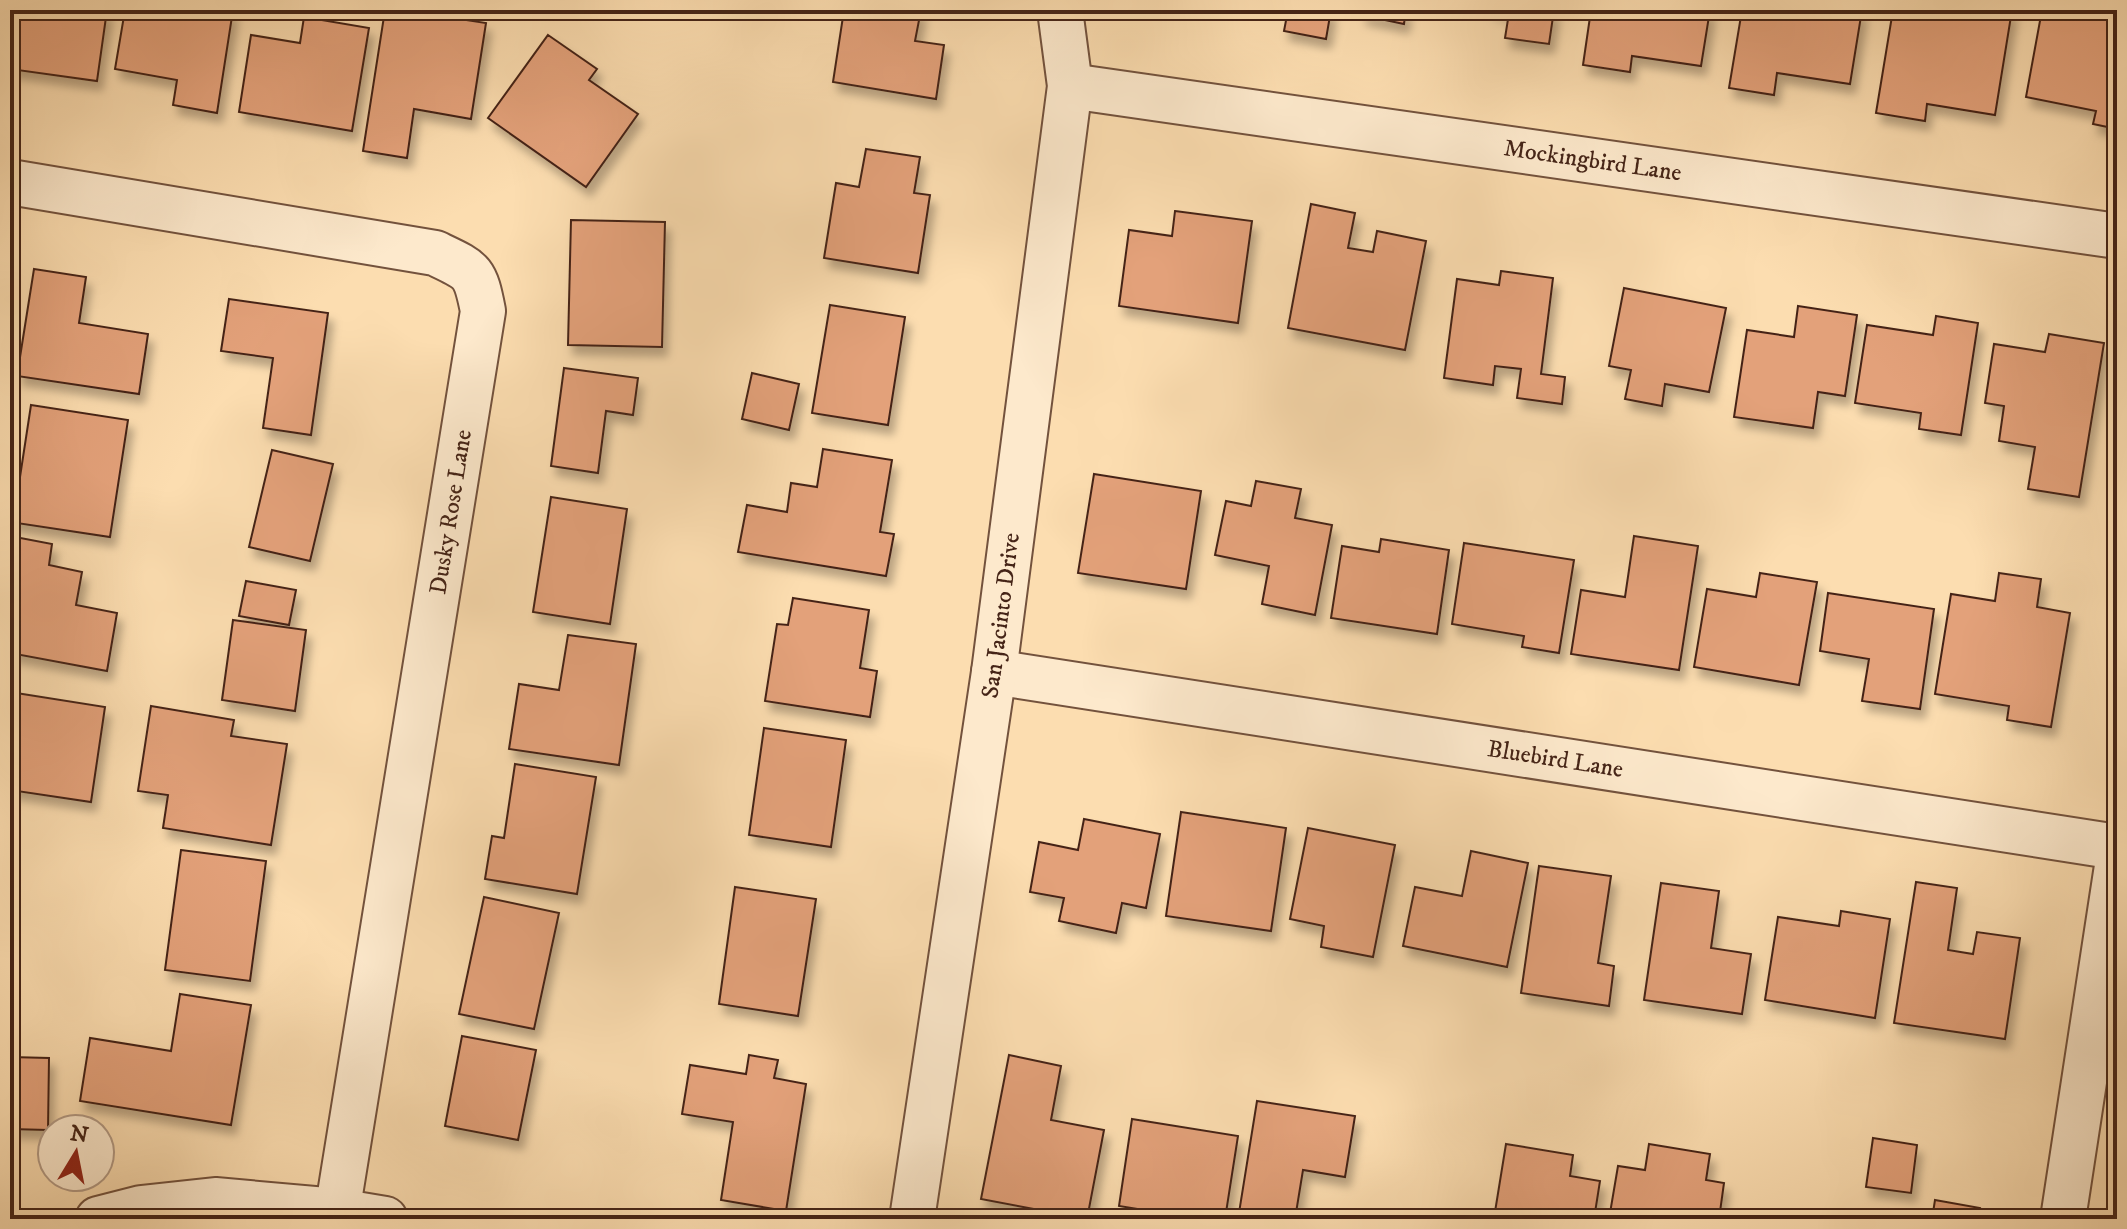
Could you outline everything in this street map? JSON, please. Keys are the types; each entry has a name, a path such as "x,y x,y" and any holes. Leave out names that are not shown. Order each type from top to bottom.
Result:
{"street":[{"name":"San Jacinto Drive","path":"912,1219 994,672 1070,86 1060,10"},
{"name":"Mockingbird Lane","path":"1070,86 2117,236"},
{"name":"Dusky Rose Lane","path":"10,182 435,253 459,264 477,278 483,311 337,1215"},
{"name":"Bluebird Lane","path":"994,672 2117,847"},
{"path":"2063,1219 2117,866"},
{"path":"98,1219 141,1208 215,1200 385,1219"}],"building":[{"path":"10,10 107,10 97,81 10,69"},
{"path":"125,10 233,10 217,113 173,105 177,80 115,69"},
{"path":"385,10 434,10 433,15 486,23 471,119 414,109 407,158 363,151"},
{"path":"844,10 921,10 915,41 944,45 936,99 833,82"},
{"path":"1288,10 1331,10 1326,39 1284,31"},
{"path":"1362,10 1406,10 1404,24 1361,15"},
{"path":"1488,10 1554,10 1549,44 1505,38 1509,13"},
{"path":"1591,10 1710,10 1701,66 1632,56 1630,72 1583,65"},
{"path":"1742,10 1862,10 1850,84 1777,73 1774,95 1729,88"},
{"path":"1893,10 2012,10 1995,115 1927,104 1925,121 1876,113"},
{"path":"2042,10 2092,10 2117,15 2117,129 2093,124 2096,111 2026,97"},
{"path":"304,17 369,28 352,131 239,112 251,35 300,43"},
{"path":"548,35 597,69 589,80 638,114 586,187 488,118"},
{"path":"866,149 920,157 914,193 930,195 918,273 824,258 836,183 859,187"},
{"path":"1311,204 1355,213 1348,248 1373,252 1377,231 1426,241 1405,350 1288,328"},
{"path":"1175,211 1252,221 1238,323 1119,306 1129,230 1172,236"},
{"path":"571,220 665,222 662,347 568,345"},
{"path":"34,269 86,277 79,323 148,334 139,394 17,376"},
{"path":"1501,271 1553,278 1541,374 1565,377 1562,404 1517,398 1521,369 1495,366 1493,385 1444,378 1457,279 1499,285"},
{"path":"1624,288 1726,308 1709,392 1665,384 1662,406 1625,399 1631,370 1609,366"},
{"path":"229,299 328,313 311,435 263,428 273,358 221,351"},
{"path":"830,305 905,317 888,425 812,413"},
{"path":"1798,306 1857,315 1845,396 1818,392 1813,428 1734,417 1747,330 1794,337"},
{"path":"1936,316 1978,323 1961,435 1919,429 1921,413 1855,403 1867,325 1933,335"},
{"path":"2049,334 2104,343 2079,497 2028,489 2035,447 1999,441 2004,406 1985,403 1994,344 2045,352"},
{"path":"564,368 638,378 633,415 606,411 598,473 551,466"},
{"path":"752,373 799,384 789,430 742,419"},
{"path":"31,405 128,420 110,537 10,522 10,475 20,477"},
{"path":"823,449 892,460 880,532 894,534 886,576 738,552 747,505 787,512 791,483 817,487"},
{"path":"272,450 333,464 310,561 249,547"},
{"path":"1094,474 1201,491 1186,589 1078,573"},
{"path":"1256,481 1301,489 1295,518 1332,525 1315,615 1262,604 1269,566 1215,555 1226,501 1251,506"},
{"path":"551,497 627,509 610,624 533,612"},
{"path":"10,536 52,544 49,565 82,572 76,605 117,613 107,671 10,653"},
{"path":"1634,536 1698,546 1679,670 1571,654 1581,590 1625,597"},
{"path":"1381,539 1449,550 1437,634 1331,618 1342,546 1379,552"},
{"path":"1464,543 1574,560 1559,653 1522,647 1524,636 1452,624"},
{"path":"1760,573 1817,582 1799,685 1694,667 1707,589 1756,597"},
{"path":"1999,573 2041,579 2037,607 2070,613 2051,727 2007,720 2009,706 1935,694 1951,594 1995,601"},
{"path":"246,581 296,590 289,625 239,616"},
{"path":"1828,593 1934,609 1920,709 1862,701 1869,659 1820,651"},
{"path":"793,598 869,610 860,668 877,671 870,717 765,701 777,624 788,625"},
{"path":"233,620 306,630 295,711 222,700"},
{"path":"568,635 636,644 619,765 509,749 519,684 559,690"},
{"path":"10,692 105,707 91,802 10,790"},
{"path":"151,706 234,720 231,736 287,744 271,845 163,828 168,795 138,791"},
{"path":"764,728 846,740 831,847 749,835"},
{"path":"515,764 596,777 577,894 485,879 492,836 504,838"},
{"path":"1181,812 1286,828 1271,931 1166,916"},
{"path":"1084,819 1160,834 1146,908 1122,903 1116,933 1059,921 1064,898 1030,892 1039,842 1078,850"},
{"path":"1308,828 1395,845 1373,957 1321,947 1324,926 1290,919"},
{"path":"181,850 266,861 250,981 165,970"},
{"path":"1471,851 1528,863 1507,967 1403,946 1415,887 1462,896"},
{"path":"1539,866 1611,876 1598,963 1614,966 1609,1006 1521,993"},
{"path":"1916,882 1957,888 1948,950 1973,954 1977,932 2020,938 2005,1039 1894,1023"},
{"path":"1661,883 1719,891 1711,948 1751,954 1742,1014 1644,1000"},
{"path":"735,887 816,899 798,1016 719,1004"},
{"path":"484,897 559,913 534,1029 459,1014"},
{"path":"1841,911 1890,919 1875,1018 1765,1000 1778,917 1839,926"},
{"path":"180,994 251,1005 231,1125 80,1101 90,1038 171,1051"},
{"path":"462,1036 536,1050 518,1140 445,1126"},
{"path":"749,1055 778,1060 774,1078 806,1084 786,1211 721,1200 733,1122 682,1114 690,1065 746,1074"},
{"path":"1009,1055 1061,1066 1051,1120 1104,1130 1087,1219 981,1199"},
{"path":"10,1057 49,1058 48,1113 36,1113 36,1130 10,1129"},
{"path":"1257,1101 1355,1116 1345,1177 1303,1170 1295,1219 1238,1219"},
{"path":"1132,1119 1238,1136 1225,1219 1180,1219 1181,1216 1119,1206"},
{"path":"1873,1138 1917,1145 1911,1193 1866,1187"},
{"path":"1506,1144 1573,1155 1570,1176 1600,1181 1594,1219 1494,1218"},
{"path":"1649,1144 1710,1154 1706,1180 1724,1183 1719,1219 1609,1219 1618,1166 1645,1170"},
{"path":"1935,1200 1980,1208 1978,1219 1932,1219"}]}
